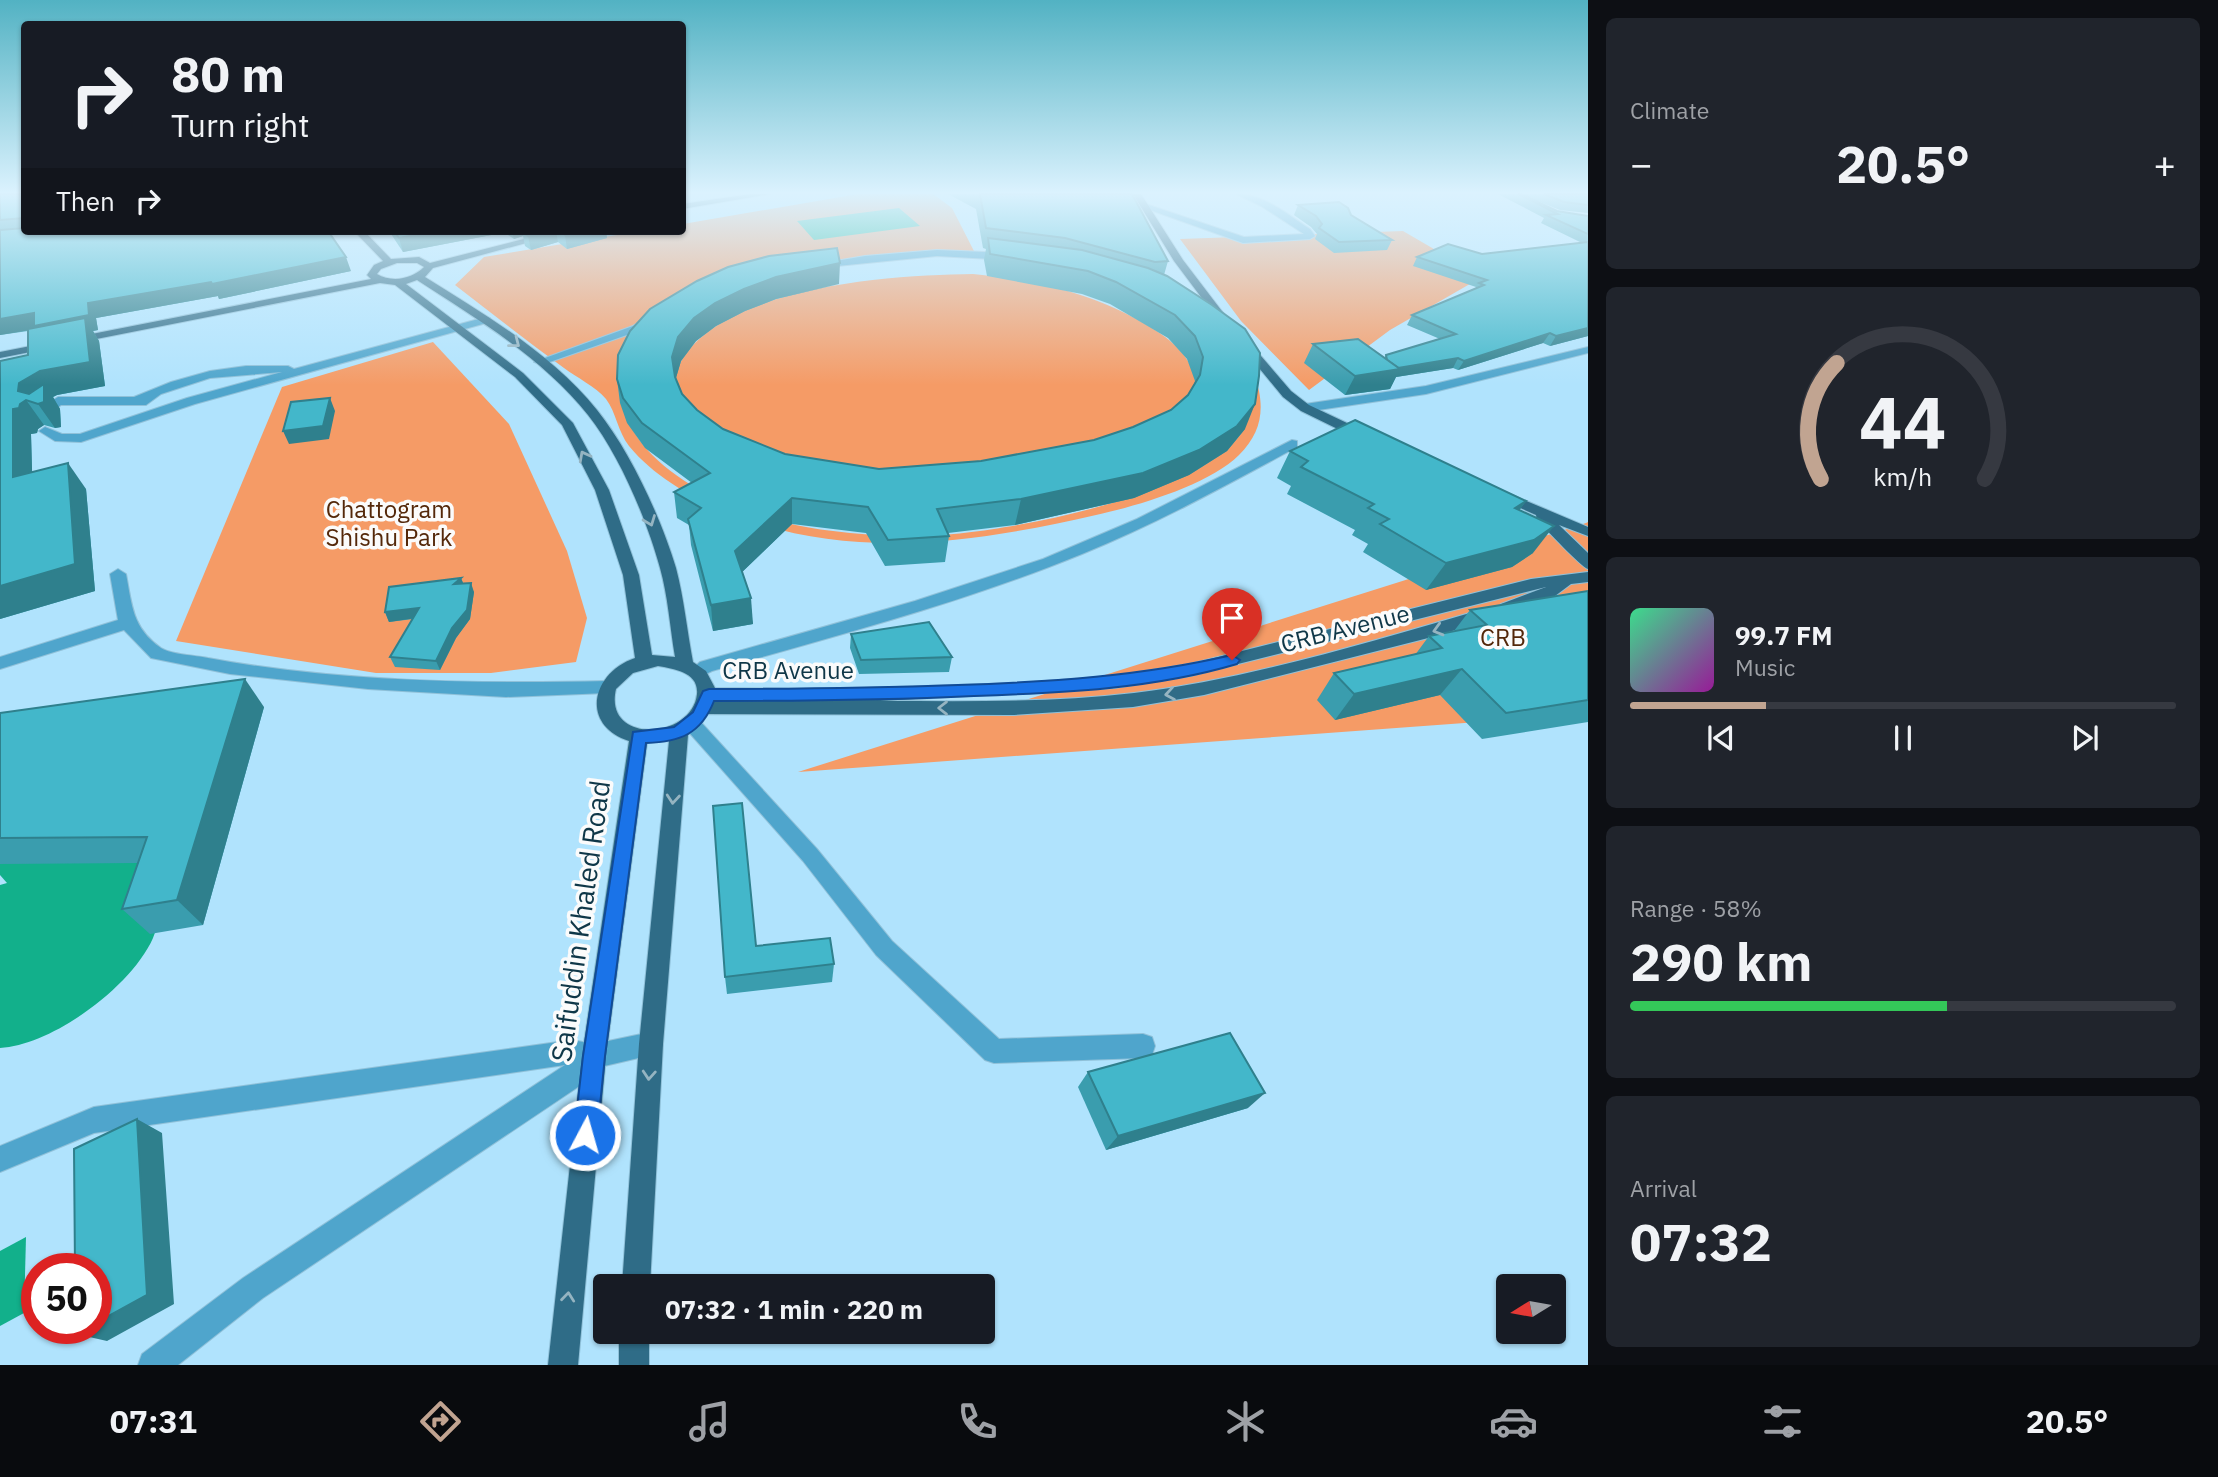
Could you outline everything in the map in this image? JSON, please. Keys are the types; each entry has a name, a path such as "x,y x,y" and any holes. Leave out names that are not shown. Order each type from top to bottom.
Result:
{"main road":[{"path":"384,258 388,262 422,268 462,258"},
{"path":"397,282 422,268 455,258"},
{"path":"1177,258 1225,321 1287,394 1305,408 1377,442"},
{"path":"0,355 376,277 388,262"},
{"path":"422,268 540,362 593,413 634,479 668,568 692,668"},
{"path":"0,346 376,277 397,282 462,328 519,374 567,423 602,490 631,575 644,662"},
{"path":"1487,488 1588,532"},
{"path":"1532,508 1576,548 1588,564"},
{"name":"CRB Avenue","path":"696,714 834,696 1018,689 1114,682 1190,670 1459,601 1531,584 1579,578"},
{"name":"CRB Avenue","path":"696,714 1014,708 1133,700 1204,689 1440,629 1545,595 1579,578"},
{"path":"1327,636 1348,653"},
{"path":"637,1274 651,1044 696,714 706,683 692,668 672,660 644,662 622,671 607,687 604,707 607,717 618,730 639,737 666,736 696,714"},
{"path":"1190,670 1204,689"},
{"name":"Saifuddin Khaled Road","path":"563,1365 594,1056 639,737"},
{"path":"634,1344 634,1365"}],"street":[{"path":"806,266 878,258"},
{"path":"1014,258 1024,259"},
{"path":"1201,311 1225,321"},
{"path":"540,362 637,328 657,316"},
{"path":"45,431 60,438 81,438 191,401 486,320"},
{"path":"1305,408 1426,390 1588,351"},
{"path":"1555,359 1588,363"},
{"path":"136,401 183,380 214,372 257,368 310,369"},
{"path":"41,413 58,401 191,401"},
{"path":"692,668 945,599 1050,562 1202,494 1293,444"},
{"path":"118,574 127,623 157,654 230,668 382,684 506,690 607,687"},
{"path":"0,663 127,623"},
{"path":"696,714 884,948 994,1051 1143,1046"},
{"path":"0,1159 94,1120 572,1052 594,1056 651,1044"},
{"path":"153,1365 253,1288 550,1091 594,1056"}],"green space":[{"path":"483,258 911,258 806,270 735,287 690,309 658,330 641,345 626,368 622,403 626,415 638,438 670,471 691,485 737,508 784,523 820,529 910,536 958,534 1096,508 1143,493 1185,475 1219,455 1242,432 1249,405 1246,371 1232,350 1199,324 1127,287 1088,275 1048,266 976,258 1040,262 1104,275 1174,302 1219,331 1237,349 1251,369 1259,391 1260,417 1251,440 1226,466 1172,493 1113,511 1051,525 961,539 871,543 826,539 781,530 737,516 693,496 665,479 629,446 602,395 455,285"},
{"path":"1194,258 1449,258 1482,277 1390,330 1309,390 1241,321"},
{"path":"973,274 1021,280 1066,290 1110,306 1159,332 1185,356 1195,380 1192,396 1179,420 929,492 699,435 679,393 675,377 687,352 711,329 743,312 780,298 820,288 902,277"},
{"name":"Chattogram Shishu Park","path":"433,342 509,424 567,551 587,618 576,662 491,673 376,673 176,641 282,387"},
{"name":"CRB","path":"1588,522 1588,714 798,772 1586,523"}],"shaded area":[{"path":"143,862 163,907 153,938 143,956 109,993 66,1025 21,1044 0,1048 0,885 7,883 0,875 0,863"},
{"path":"26,1237 26,1253 21,1253 21,1315 0,1326 0,1251"}],"building":[{"path":"0,258 343,258 212,284 211,282 88,303 89,315 34,326 34,313 0,319"},
{"path":"763,258 839,258 840,263 776,277 744,289 715,303 694,318 678,337 672,357 675,377 682,394 697,410 723,429 785,454 879,469 981,461 1094,440 1133,427 1171,410 1188,395 1200,375 1203,357 1195,336 1175,315 1116,282 1088,271 1011,258 1110,258 1148,268 1167,276 1245,329 1260,353 1259,376 1255,404 1237,426 1199,450 1143,473 1021,499 937,509 949,536 888,540 868,507 792,498 735,551 751,598 711,605 688,519 701,508 674,492 710,473 642,423 623,398 617,379 618,355 630,331 650,309 697,281 728,267"},
{"path":"1139,258 1166,258 1168,261 1155,262"},
{"path":"1419,258 1588,258 1588,328 1556,336 1550,333 1464,361 1458,358 1398,368 1387,360 1386,355 1456,334 1412,315 1484,285 1479,283 1487,280"},
{"path":"85,318 90,362 40,371 19,383 18,391 29,394 44,384 44,402 38,404 26,400 19,408 13,409 13,477 68,463 75,564 0,586 0,361 28,355 28,329"},
{"path":"1358,339 1400,369 1355,376 1313,344"},
{"path":"330,398 323,426 283,431 291,402"},
{"path":"1355,420 1526,501 1515,508 1554,526 1534,540 1446,563 1380,524 1389,519 1368,508 1374,504 1301,467 1308,461 1290,451"},
{"path":"461,578 454,584 471,583 467,610 452,628 436,661 390,657 419,608 385,612 389,587"},
{"path":"1588,591 1588,700 1506,713 1462,669 1354,694 1334,673 1442,648 1429,636 1487,625 1470,610"},
{"path":"929,622 952,657 861,660 851,634"},
{"path":"245,679 177,900 122,909 147,837 0,838 0,713"},
{"path":"742,803 756,946 830,938 834,964 725,977 713,806"},
{"path":"1230,1033 1265,1093 1118,1136 1088,1072"},
{"path":"137,1119 147,1295 112,1314 112,1253 75,1253 74,1149"}],"route":[{"path":"585,1135 639,737 653,738 680,732 700,716 709,695 834,696 1018,689 1114,682 1190,670 1232,660"}]}
